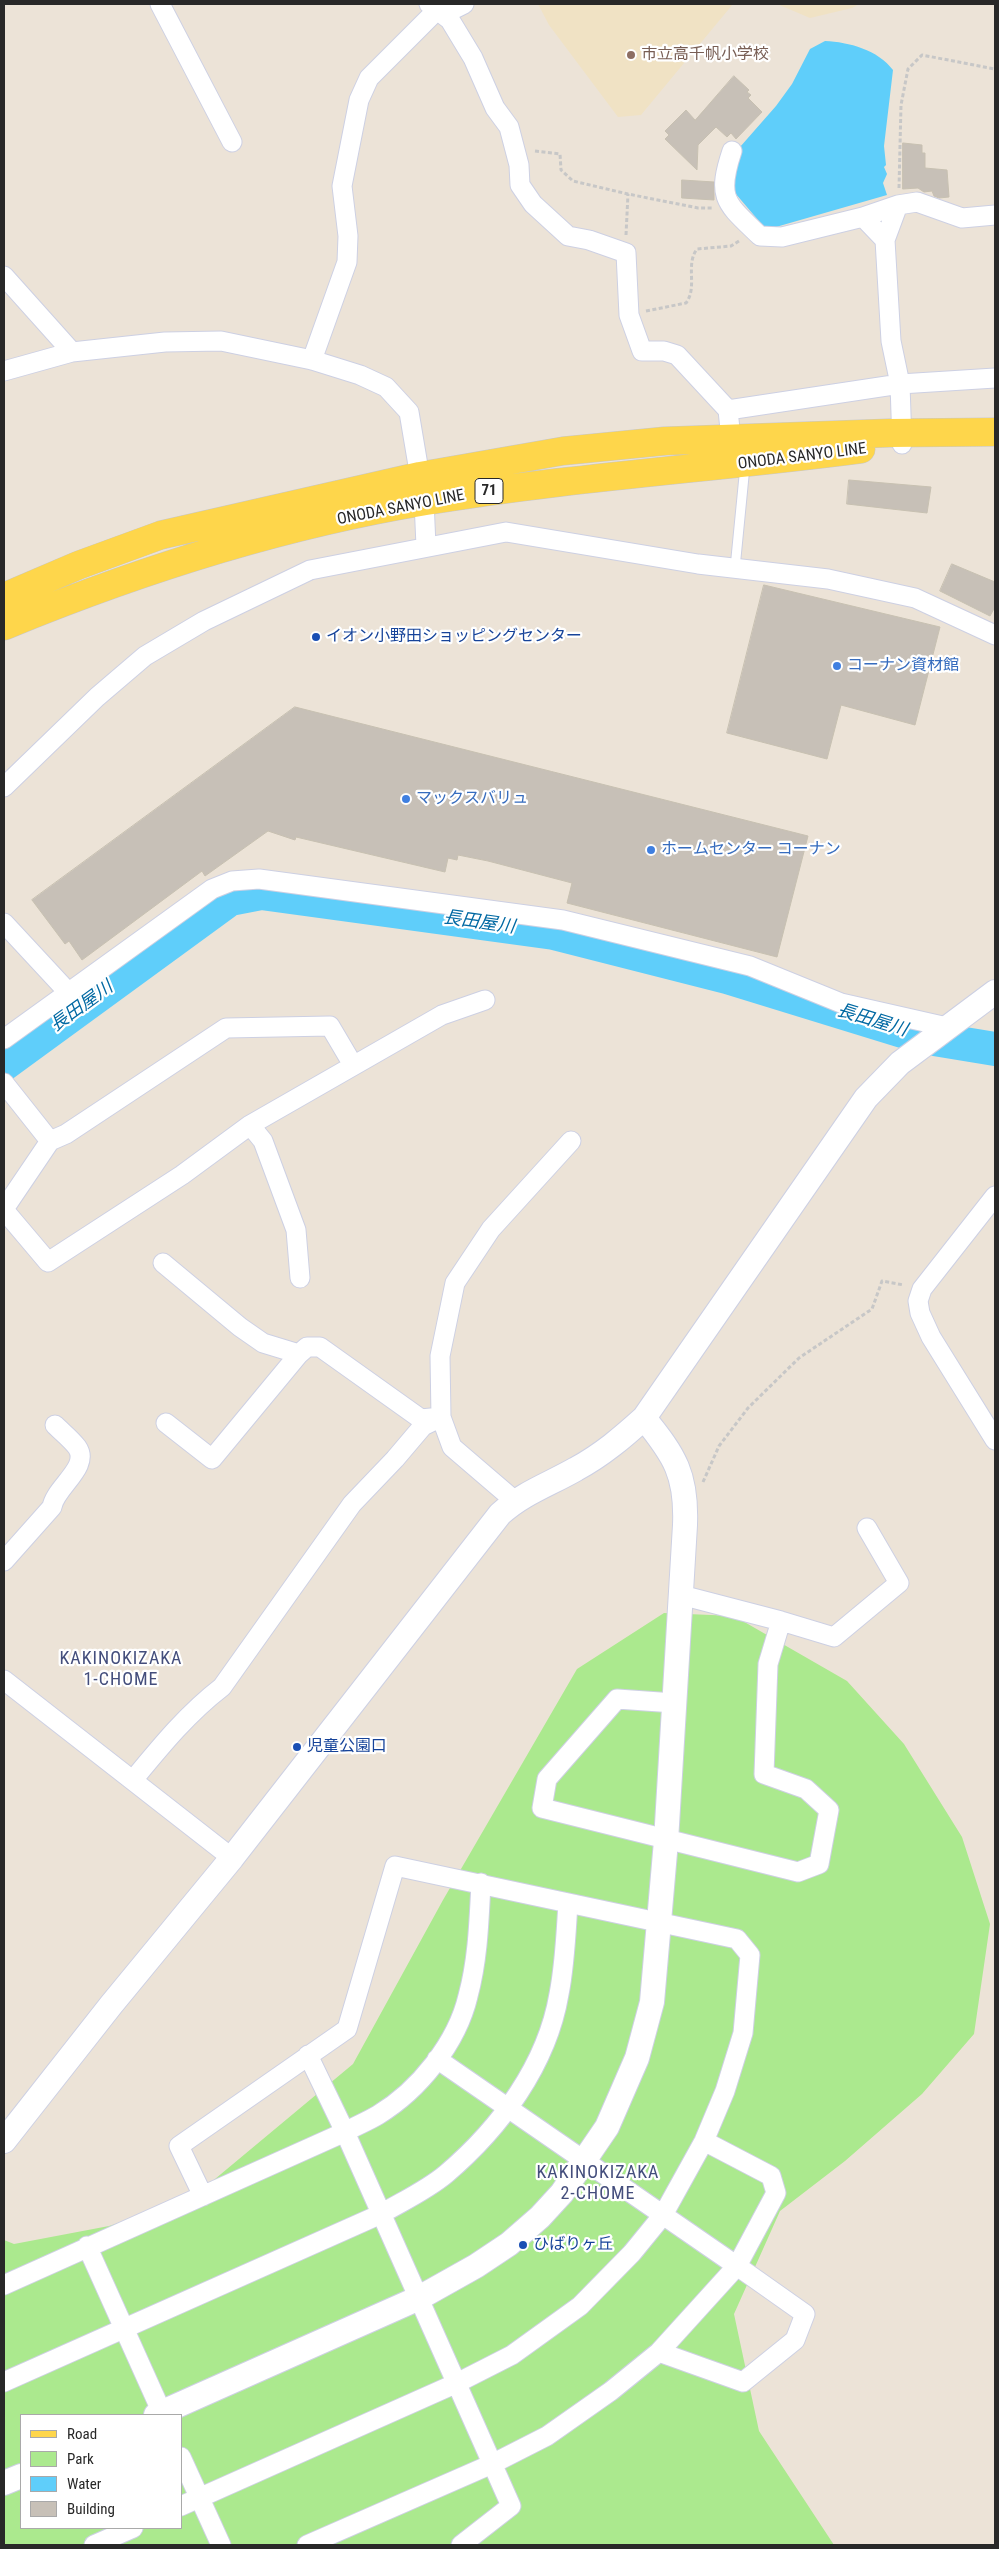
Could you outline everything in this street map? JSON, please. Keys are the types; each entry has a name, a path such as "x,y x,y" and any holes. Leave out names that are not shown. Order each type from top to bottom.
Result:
{"main road":[{"name":"ONODA SANYO LINE","path":"4,626 142,573 422,489 563,451 665,441 731,438 901,438 993,433"},
{"name":"ONODA SANYO LINE","path":"4,597 79,564 161,534 422,489 531,485 746,464 901,438"}],"street":[{"path":"160,4 232,142"},
{"path":"432,7 454,9 464,4"},
{"path":"432,7 450,20 473,58 495,108 510,128 520,185 533,204 568,236 589,240 626,253 629,315 642,351 664,351 677,355 728,410 731,438"},
{"path":"312,360 347,262 348,236 342,186 359,100 369,78 432,7"},
{"path":"732,150 724,176 723,190 730,206 760,236 782,237 863,217 898,205 917,202 962,218 995,215"},
{"path":"898,205 884,240 891,341 900,384 901,438"},
{"path":"863,217 884,240"},
{"path":"4,276 72,352"},
{"path":"4,371 72,352 165,342 221,342 312,360 360,375 386,388 400,400 409,412 422,489 426,546"},
{"path":"728,410 900,384 995,378"},
{"path":"4,787 97,697 145,656 204,621 310,570 506,532 698,564 828,579 915,598 995,635"},
{"path":"4,1038 212,889 232,881 260,879 563,920 750,966 841,1003 947,1027"},
{"path":"4,923 68,992"},
{"path":"4,2141 111,2005 232,1858 459,1570 484,1535 515,1501 600,1455 644,1418 866,1098 916,1050 995,992"},
{"path":"353,1065 330,1026 226,1028 66,1134 50,1141 4,1210 48,1262 182,1175 250,1125 442,1016 485,1000"},
{"path":"4,1083 50,1141"},
{"path":"250,1125 263,1141 296,1230 300,1278"},
{"path":"515,1501 452,1447 441,1417 440,1356 455,1283 491,1229 571,1141"},
{"path":"995,1196 922,1288 918,1300 920,1313 931,1337 995,1440"},
{"path":"163,1263 256,1338 264,1343 299,1354"},
{"path":"166,1423 212,1459 299,1354 307,1347 320,1348 421,1419 441,1417"},
{"path":"133,1780 172,1732 199,1704 222,1687 352,1504 423,1426 441,1417"},
{"path":"87,2246 160,2414 419,2298 476,2266 509,2244 540,2217 586,2160 607,2127 637,2058 652,2002 660,1923 686,1496 680,1473 668,1446 644,1418"},
{"path":"4,1561 52,1507 53,1497 79,1467 81,1457 78,1448 55,1425"},
{"path":"681,1595 834,1637 899,1583 867,1528"},
{"path":"674,1702 617,1699 547,1779 542,1808 798,1872 818,1864 829,1810 806,1789 764,1774 768,1664 781,1621"},
{"path":"4,1680 232,1858"},
{"path":"182,2506 457,2383 512,2355 580,2306 632,2253 663,2215 704,2141 725,2091 743,2033 750,1955 737,1938 395,1866 347,2029 179,2146 203,2196"},
{"path":"4,2285 87,2246 345,2132 379,2114 407,2093 437,2059 460,2020 468,1998 477,1941 481,1883"},
{"path":"4,2382 381,2214 425,2189 445,2174 494,2127 509,2109 541,2052 559,1995 568,1903"},
{"path":"308,2055 345,2132 511,2506 461,2545"},
{"path":"437,2059 586,2160 805,2314 795,2340 743,2382 660,2352"},
{"path":"308,2545 492,2464 547,2436 612,2391 660,2352 737,2266 776,2192 771,2176 704,2141"},
{"path":"182,2459 221,2545"},
{"path":"4,2483 20,2476"},
{"path":"94,2545 131,2529"}],"lane":[{"path":"736,568 746,464"}],"path":[{"path":"898,205 901,105 908,69 922,55 995,69"},
{"path":"514,145 537,152 560,154 561,170 574,181 698,208 720,209 730,206"},
{"path":"626,253 628,194"},
{"path":"629,315 686,303 691,296 691,257 698,249 731,246 755,231"},
{"path":"686,1512 700,1489 719,1446 748,1408 799,1358 872,1309 882,1281 922,1288"}],"shaded area":[{"name":"市立高千帆小学校","path":"538,4 733,4 641,115 618,117 549,25"},
{"name":"市立高千帆小学校","path":"777,4 859,4 852,8 810,18"}],"green space":[{"path":"664,1613 734,1616 847,1681 904,1744 962,1837 990,1924 974,2034 922,2094 845,2161 780,2211 734,2314 759,2431 834,2545 4,2545 4,2240 14,2244 109,2226 191,2199 353,2064 443,1900 577,1669"}],"water":[{"path":"825,41 844,43 862,48 879,57 893,70 884,146 886,165 884,167 887,174 883,183 887,195 769,229 764,227 735,193 732,181 740,147 776,106 792,84 810,49"}],"building":[{"path":"734,76 749,90 747,92 751,95 748,98 762,112 736,139 731,133 727,137 716,127 698,145 697,170 665,139 669,135 665,131 686,110 695,120"},
{"path":"903,143 922,145 922,153 925,153 925,168 947,170 949,197 939,198 934,196 932,191 924,192 918,188 903,189"},
{"path":"682,180 714,182 714,200 682,198"},
{"path":"849,480 931,487 927,513 847,504"},
{"path":"952,564 995,582 995,607 990,616 940,591"},
{"name":"コーナン資材館","path":"764,585 940,627 915,725 841,705 827,759 727,733"},
{"path":"295,707 808,836 777,957 567,903 572,883 488,861 458,855 457,860 448,858 445,872 296,837 295,840 268,831 205,876 202,871 82,960 69,941 65,944 32,900"}],"waterway":[{"name":"長田屋川","path":"4,1064 230,899 261,893 554,933 727,977 922,1037 995,1049"}],"place":[{"name":"市立高千帆小学校","path":"631,55"},
{"name":"イオン小野田ショッピングセンター","path":"316,637"},
{"name":"コーナン資材館","path":"837,666"},
{"name":"マックスバリュ","path":"406,799"},
{"name":"ホームセンター コーナン","path":"651,850"},
{"name":"児童公園口","path":"297,1747"},
{"name":"ひばりヶ丘","path":"523,2245"}],"district":[{"name":"KAKINOKIZAKA 1-CHOME","path":"121,1669"},
{"name":"KAKINOKIZAKA 2-CHOME","path":"598,2183"}]}
